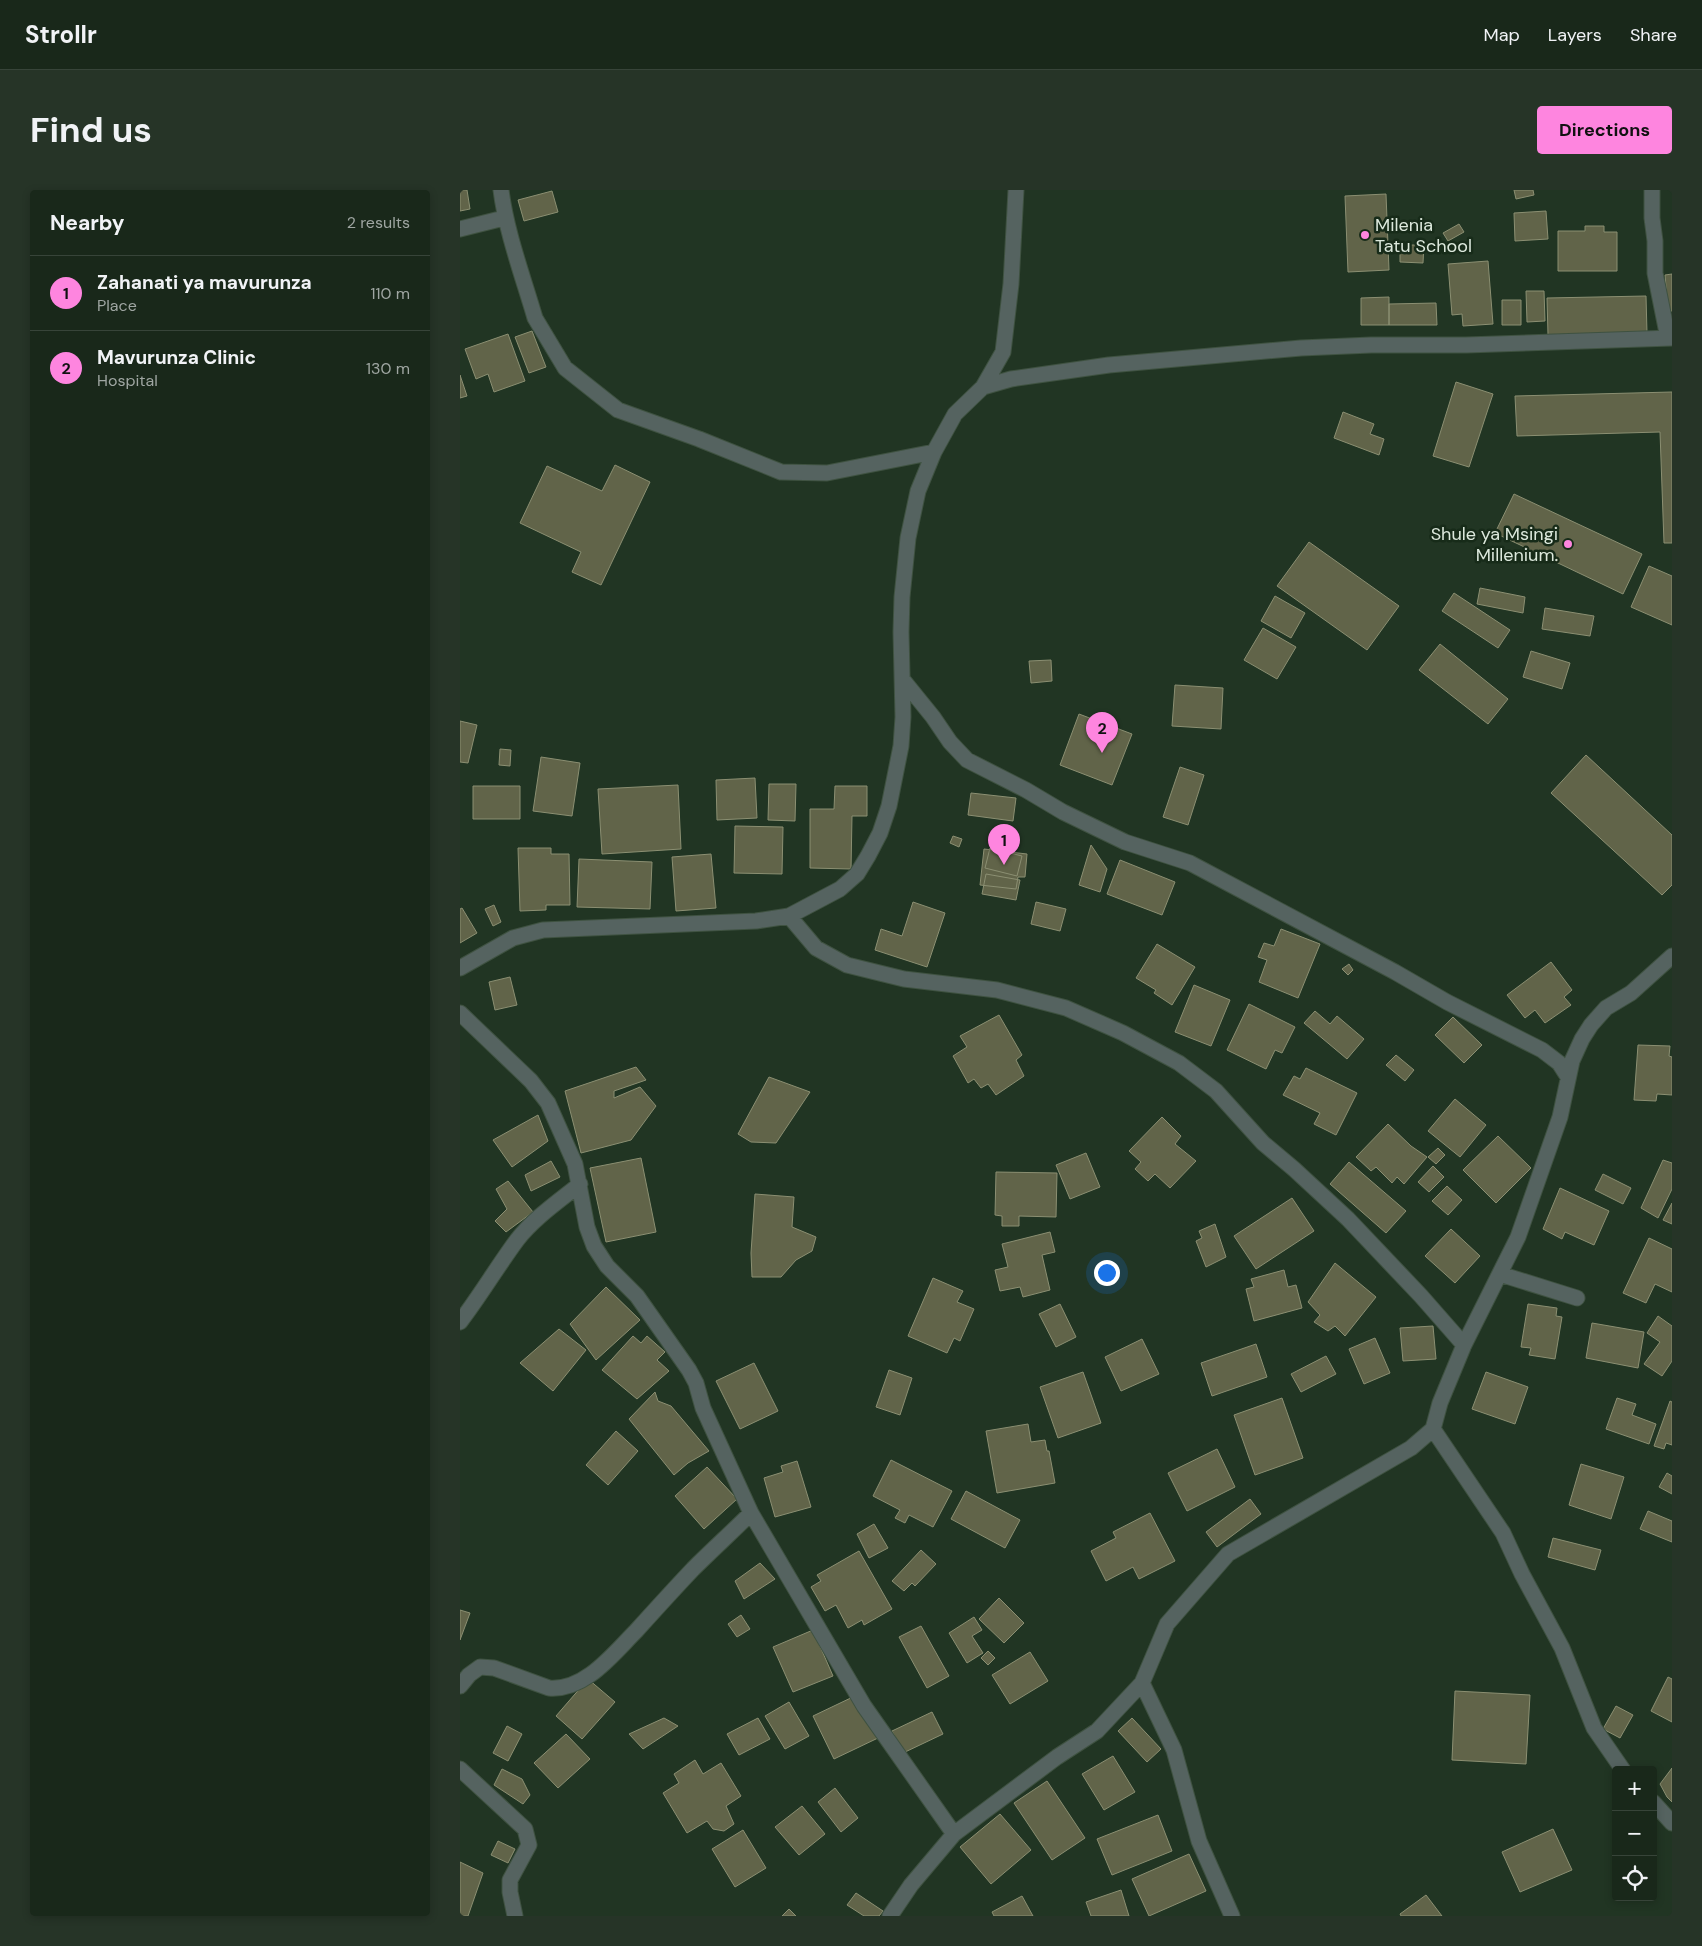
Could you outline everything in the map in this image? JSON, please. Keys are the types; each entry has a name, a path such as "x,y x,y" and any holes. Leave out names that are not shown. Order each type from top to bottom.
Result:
{"street":[{"path":"501,190 504,218 511,233 535,318 541,330 565,368 618,410 700,439 781,472 827,473 934,452"},
{"path":"460,968 513,938 543,930 756,921 789,916 840,889 857,874 880,833 889,806 901,746 903,680 902,597 908,538 918,491 934,452 955,414 983,388 1003,352 1011,284 1016,190"},
{"path":"983,388 1011,379 1109,365 1300,348 1670,338 1654,273 1655,241 1652,218 1652,190"},
{"path":"460,229 504,218"},
{"path":"903,680 933,717 950,742 967,760 1026,790 1063,812 1125,842 1190,864 1395,972 1447,1002 1542,1050 1559,1064 1568,1077"},
{"path":"789,916 816,948 846,965 904,979 997,990 1066,1008 1123,1033 1179,1064 1216,1090 1262,1142 1348,1219 1410,1284 1464,1345"},
{"path":"890,1916 911,1885 954,1834 1056,1757 1097,1731 1142,1683 1166,1624 1228,1554 1410,1448 1433,1430 1440,1403 1464,1345 1518,1237 1528,1212 1560,1117 1572,1061 1591,1025 1606,1008 1630,993 1672,956"},
{"path":"460,1013 531,1080 548,1103 575,1164 587,1227 594,1246 607,1266 637,1296 689,1370 696,1383 703,1408 751,1513 864,1706 954,1834"},
{"path":"460,1322 518,1239 540,1216 580,1184"},
{"path":"1500,1274 1577,1298"},
{"path":"1433,1430 1504,1533 1522,1574 1562,1648 1594,1728 1620,1766"},
{"path":"460,1686 468,1675 480,1667 494,1668 549,1688 569,1685 590,1674 604,1663 664,1603 693,1570 751,1513"},
{"path":"1142,1683 1174,1750 1199,1841 1232,1916"},
{"path":"460,1768 525,1830 529,1845 510,1880 510,1892 515,1916"},
{"path":"1657,1806 1672,1823"}],"building":[{"path":"460,190 467,190 470,209 460,211"},
{"path":"1514,190 1533,190 1534,195 1516,199"},
{"path":"552,191 558,212 524,221 518,200"},
{"path":"1386,194 1389,270 1348,272 1345,196"},
{"path":"1546,211 1548,239 1515,241 1514,213"},
{"path":"1459,224 1464,232 1448,241 1443,233"},
{"path":"1585,226 1604,226 1604,232 1617,232 1617,271 1558,271 1558,231 1585,231"},
{"path":"1400,245 1424,245 1423,263 1400,262"},
{"path":"1488,261 1493,324 1463,326 1462,314 1452,315 1448,264"},
{"path":"1672,274 1672,311 1668,311 1665,275"},
{"path":"1526,291 1544,291 1545,321 1527,322"},
{"path":"1646,296 1647,333 1548,335 1547,298"},
{"path":"1389,297 1389,325 1361,325 1361,298"},
{"path":"1502,300 1521,300 1521,325 1502,325"},
{"path":"1436,303 1437,325 1389,325 1389,304"},
{"path":"532,331 546,367 529,373 515,337"},
{"path":"508,334 525,381 494,392 488,374 476,379 465,349"},
{"path":"460,375 467,396 460,398"},
{"path":"1456,382 1493,394 1469,467 1433,456"},
{"path":"1672,392 1672,543 1664,543 1660,432 1517,436 1515,396"},
{"path":"1343,412 1374,424 1370,434 1384,439 1379,455 1334,438"},
{"path":"615,465 650,482 601,585 572,572 581,552 520,523 547,466 602,491"},
{"name":"Shule ya Msingi Millenium.","path":"1514,494 1642,554 1623,594 1495,533"},
{"path":"1309,542 1399,606 1367,650 1277,586"},
{"path":"1649,566 1672,576 1672,625 1631,607"},
{"path":"1480,588 1525,597 1523,613 1477,604"},
{"path":"1454,593 1510,630 1498,648 1442,611"},
{"path":"1275,596 1305,613 1291,638 1261,621"},
{"path":"1545,608 1594,616 1590,636 1542,629"},
{"path":"1263,628 1296,647 1277,679 1244,660"},
{"path":"1440,644 1508,699 1488,724 1419,670"},
{"path":"1531,651 1570,663 1562,689 1523,677"},
{"path":"1051,660 1052,681 1031,683 1029,661"},
{"path":"1175,685 1223,688 1221,729 1172,726"},
{"path":"1079,714 1132,734 1112,785 1060,765"},
{"path":"460,721 477,725 468,763 460,762"},
{"path":"500,749 511,750 510,766 499,765"},
{"path":"1586,755 1672,835 1672,885 1662,895 1551,793"},
{"path":"541,757 580,763 572,816 533,811"},
{"path":"1180,767 1204,775 1188,825 1163,817"},
{"path":"755,778 757,818 717,820 716,780"},
{"path":"769,784 796,784 795,821 768,820"},
{"path":"678,785 681,849 602,854 598,789"},
{"path":"473,786 520,786 520,819 473,819"},
{"path":"835,786 867,786 867,816 852,816 851,869 810,868 810,809 834,809"},
{"path":"971,793 1016,798 1013,821 968,815"},
{"path":"735,826 783,827 782,874 734,873"},
{"path":"953,836 962,839 959,847 950,843"},
{"path":"1091,845 1107,869 1100,892 1079,885"},
{"path":"518,848 551,848 551,854 569,854 570,905 546,905 546,910 520,911"},
{"path":"990,848 1022,856 1017,876 985,868"},
{"path":"984,849 1027,854 1025,877 1018,877 1016,889 980,885"},
{"path":"711,854 716,908 676,911 672,857"},
{"path":"579,859 652,862 650,909 577,907"},
{"path":"1120,860 1175,882 1162,915 1107,894"},
{"path":"986,874 1020,880 1016,900 982,894"},
{"path":"913,902 945,913 927,967 875,950 881,929 902,936"},
{"path":"1036,902 1066,909 1060,931 1031,924"},
{"path":"494,905 501,922 493,926 485,909"},
{"path":"462,908 477,933 460,943 460,909"},
{"path":"1281,929 1320,944 1298,998 1259,982 1267,960 1258,957 1264,943 1274,946"},
{"path":"1157,944 1195,967 1172,1005 1154,993 1156,990 1136,978"},
{"path":"1551,962 1572,990 1564,997 1571,1005 1545,1023 1535,1010 1525,1018 1507,995"},
{"path":"1349,964 1353,970 1348,975 1342,969"},
{"path":"510,977 517,1005 495,1010 489,982"},
{"path":"1194,985 1230,1000 1211,1046 1175,1032"},
{"path":"1249,1004 1295,1027 1282,1053 1275,1050 1266,1069 1227,1050"},
{"path":"1315,1011 1330,1024 1337,1016 1364,1039 1347,1059 1304,1023"},
{"path":"999,1015 1022,1055 1016,1060 1024,1076 996,1095 988,1084 981,1088 974,1079 968,1083 953,1056 967,1047 960,1036"},
{"path":"1453,1017 1482,1045 1464,1063 1435,1035"},
{"path":"1638,1045 1670,1046 1669,1056 1672,1057 1672,1095 1657,1094 1656,1101 1634,1100"},
{"path":"1396,1055 1414,1070 1405,1081 1386,1065"},
{"path":"636,1067 646,1080 614,1091 614,1098 640,1087 656,1106 631,1140 581,1153 565,1091"},
{"path":"1306,1068 1357,1093 1336,1135 1314,1124 1320,1113 1283,1095 1294,1076 1300,1079"},
{"path":"769,1077 810,1092 776,1143 751,1142 738,1134"},
{"path":"1455,1099 1486,1125 1460,1157 1428,1131"},
{"path":"538,1115 548,1141 512,1167 493,1140"},
{"path":"1162,1117 1181,1136 1175,1144 1196,1161 1170,1188 1155,1174 1148,1181 1135,1169 1141,1162 1129,1151"},
{"path":"1388,1124 1411,1146 1427,1157 1404,1184 1397,1177 1392,1183 1376,1167 1371,1171 1356,1157"},
{"path":"1498,1136 1531,1168 1496,1203 1463,1170"},
{"path":"1438,1148 1445,1155 1436,1164 1428,1157"},
{"path":"1086,1153 1100,1187 1070,1199 1056,1165"},
{"path":"641,1158 656,1232 606,1242 590,1168"},
{"path":"1663,1160 1672,1163 1672,1189 1658,1218 1641,1208"},
{"path":"551,1161 560,1177 531,1191 525,1175"},
{"path":"1349,1162 1406,1211 1386,1233 1330,1184"},
{"path":"1433,1166 1444,1177 1429,1192 1418,1182"},
{"path":"996,1172 1057,1173 1056,1217 1019,1216 1019,1226 1002,1226 1002,1216 995,1215"},
{"path":"1603,1174 1631,1188 1623,1204 1595,1190"},
{"path":"508,1181 533,1212 506,1232 495,1221 507,1209 496,1189"},
{"path":"1447,1186 1462,1200 1448,1215 1432,1201"},
{"path":"1560,1188 1609,1211 1594,1245 1565,1232 1562,1239 1543,1229"},
{"path":"755,1194 794,1197 792,1227 816,1237 812,1251 796,1260 781,1277 752,1277 751,1253"},
{"path":"1292,1198 1314,1231 1256,1269 1234,1236"},
{"path":"1672,1203 1672,1224 1663,1220"},
{"path":"1215,1224 1226,1257 1206,1267 1196,1241 1202,1238 1199,1231"},
{"path":"1451,1229 1480,1256 1455,1283 1425,1256"},
{"path":"1050,1232 1055,1252 1042,1255 1050,1290 1023,1297 1020,1287 1000,1291 995,1270 1008,1267 1002,1244"},
{"path":"1649,1238 1672,1249 1672,1292 1655,1284 1646,1303 1623,1293"},
{"path":"1335,1263 1376,1297 1345,1336 1335,1326 1328,1331 1314,1322 1320,1315 1308,1302"},
{"path":"1284,1270 1288,1287 1296,1285 1302,1308 1254,1321 1246,1289 1254,1287 1251,1279"},
{"path":"933,1278 963,1291 957,1302 974,1309 960,1341 954,1338 947,1353 908,1336"},
{"path":"606,1287 640,1320 596,1360 570,1324"},
{"path":"1060,1304 1076,1337 1056,1347 1039,1314"},
{"path":"1528,1304 1557,1308 1556,1316 1562,1317 1555,1359 1529,1355 1531,1348 1521,1347"},
{"path":"1658,1316 1672,1326 1672,1361 1662,1376 1644,1364 1660,1342 1647,1333"},
{"path":"1592,1323 1644,1332 1638,1368 1586,1358"},
{"path":"1433,1326 1436,1359 1403,1361 1400,1328"},
{"path":"559,1329 586,1350 553,1391 520,1363"},
{"path":"633,1336 641,1343 647,1336 665,1352 657,1360 669,1371 637,1399 602,1370"},
{"path":"1375,1338 1390,1373 1364,1384 1349,1349"},
{"path":"1142,1339 1159,1374 1121,1391 1105,1357"},
{"path":"1256,1344 1267,1377 1212,1396 1201,1363"},
{"path":"1326,1356 1336,1374 1301,1392 1291,1374"},
{"path":"754,1363 778,1411 740,1429 716,1381"},
{"path":"889,1370 912,1378 900,1415 876,1407"},
{"path":"1083,1372 1101,1423 1058,1438 1040,1387"},
{"path":"1486,1372 1528,1387 1515,1424 1472,1409"},
{"path":"655,1392 658,1401 671,1406 709,1451 688,1463 674,1475 629,1419"},
{"path":"1282,1398 1303,1458 1255,1475 1234,1415"},
{"path":"1617,1398 1636,1404 1632,1415 1656,1424 1649,1444 1606,1429"},
{"path":"1670,1401 1672,1402 1672,1445 1666,1443 1664,1449 1654,1446"},
{"path":"1028,1424 1031,1442 1045,1440 1055,1483 997,1493 986,1431"},
{"path":"616,1431 638,1451 608,1485 586,1465"},
{"path":"1217,1449 1235,1487 1187,1511 1168,1473"},
{"path":"891,1460 952,1491 933,1527 909,1515 905,1523 895,1518 900,1510 873,1496"},
{"path":"797,1461 811,1507 775,1517 764,1478 783,1472 781,1466"},
{"path":"1581,1464 1624,1477 1611,1519 1569,1505"},
{"path":"707,1467 737,1499 704,1529 675,1496"},
{"path":"1667,1473 1672,1476 1672,1494 1659,1487"},
{"path":"966,1491 1020,1520 1005,1548 951,1519"},
{"path":"1250,1499 1261,1514 1217,1547 1206,1532"},
{"path":"1648,1511 1672,1521 1672,1542 1640,1529"},
{"path":"1150,1513 1175,1561 1139,1579 1133,1567 1106,1581 1091,1551 1116,1538 1113,1532"},
{"path":"874,1524 888,1548 869,1558 857,1534"},
{"path":"1553,1538 1601,1550 1595,1570 1548,1557"},
{"path":"921,1550 936,1564 915,1586 912,1583 904,1591 892,1581"},
{"path":"859,1551 892,1609 864,1625 862,1620 848,1628 836,1605 825,1611 811,1587 821,1581 817,1575"},
{"path":"760,1563 775,1579 744,1599 735,1581"},
{"path":"999,1598 1024,1623 1004,1643 979,1619"},
{"path":"460,1610 470,1613 460,1640"},
{"path":"741,1615 750,1629 737,1637 728,1624"},
{"path":"974,1617 982,1630 972,1636 983,1653 967,1663 949,1633"},
{"path":"921,1626 949,1676 927,1688 899,1637"},
{"path":"813,1630 833,1676 793,1692 773,1647"},
{"path":"988,1651 995,1658 988,1665 981,1658"},
{"path":"1030,1652 1048,1681 1010,1704 992,1675"},
{"path":"1668,1677 1672,1679 1672,1722 1651,1711"},
{"path":"588,1679 615,1702 582,1739 556,1716"},
{"path":"1455,1691 1530,1695 1526,1764 1452,1760"},
{"path":"857,1695 878,1738 834,1759 813,1716"},
{"path":"789,1702 809,1736 785,1749 765,1716"},
{"path":"1616,1706 1633,1715 1620,1738 1603,1729"},
{"path":"932,1712 943,1734 903,1753 892,1731"},
{"path":"664,1718 678,1726 643,1749 629,1734"},
{"path":"758,1718 770,1739 739,1755 727,1734"},
{"path":"1132,1718 1161,1749 1147,1762 1118,1731"},
{"path":"507,1726 522,1734 508,1761 493,1753"},
{"path":"566,1734 590,1759 558,1788 534,1763"},
{"path":"1113,1756 1135,1792 1104,1810 1082,1774"},
{"path":"695,1760 703,1774 721,1763 741,1796 726,1806 734,1824 724,1831 713,1829 707,1821 687,1833 663,1793 679,1783 674,1774"},
{"path":"1672,1768 1672,1802 1660,1784"},
{"path":"502,1769 522,1779 530,1795 523,1804 494,1785"},
{"path":"1047,1781 1085,1838 1052,1860 1014,1803"},
{"path":"835,1788 858,1818 841,1832 818,1802"},
{"path":"802,1806 825,1834 799,1855 775,1827"},
{"path":"1000,1814 1031,1850 991,1884 960,1847"},
{"path":"1158,1815 1172,1851 1112,1875 1097,1839"},
{"path":"1553,1829 1572,1870 1520,1892 1502,1852"},
{"path":"743,1830 766,1868 735,1887 712,1849"},
{"path":"498,1841 515,1849 508,1863 491,1855"},
{"path":"1189,1854 1206,1891 1149,1916 1132,1879"},
{"path":"460,1862 483,1873 468,1916 460,1916"},
{"path":"1121,1890 1129,1916 1091,1916 1086,1902"},
{"path":"856,1893 883,1911 879,1916 864,1916 847,1905"},
{"path":"1426,1895 1442,1916 1401,1916 1400,1914"},
{"path":"1022,1896 1033,1916 994,1916 992,1912"},
{"path":"789,1909 796,1916 782,1916"}],"place":[{"name":"Milenia Tatu School","path":"1365,235"},
{"name":"Shule ya Msingi Millenium.","path":"1568,544"},
{"name":"Mavurunza Clinic","path":"1102,753"},
{"name":"Zahanati ya mavurunza","path":"1004,865"}]}
